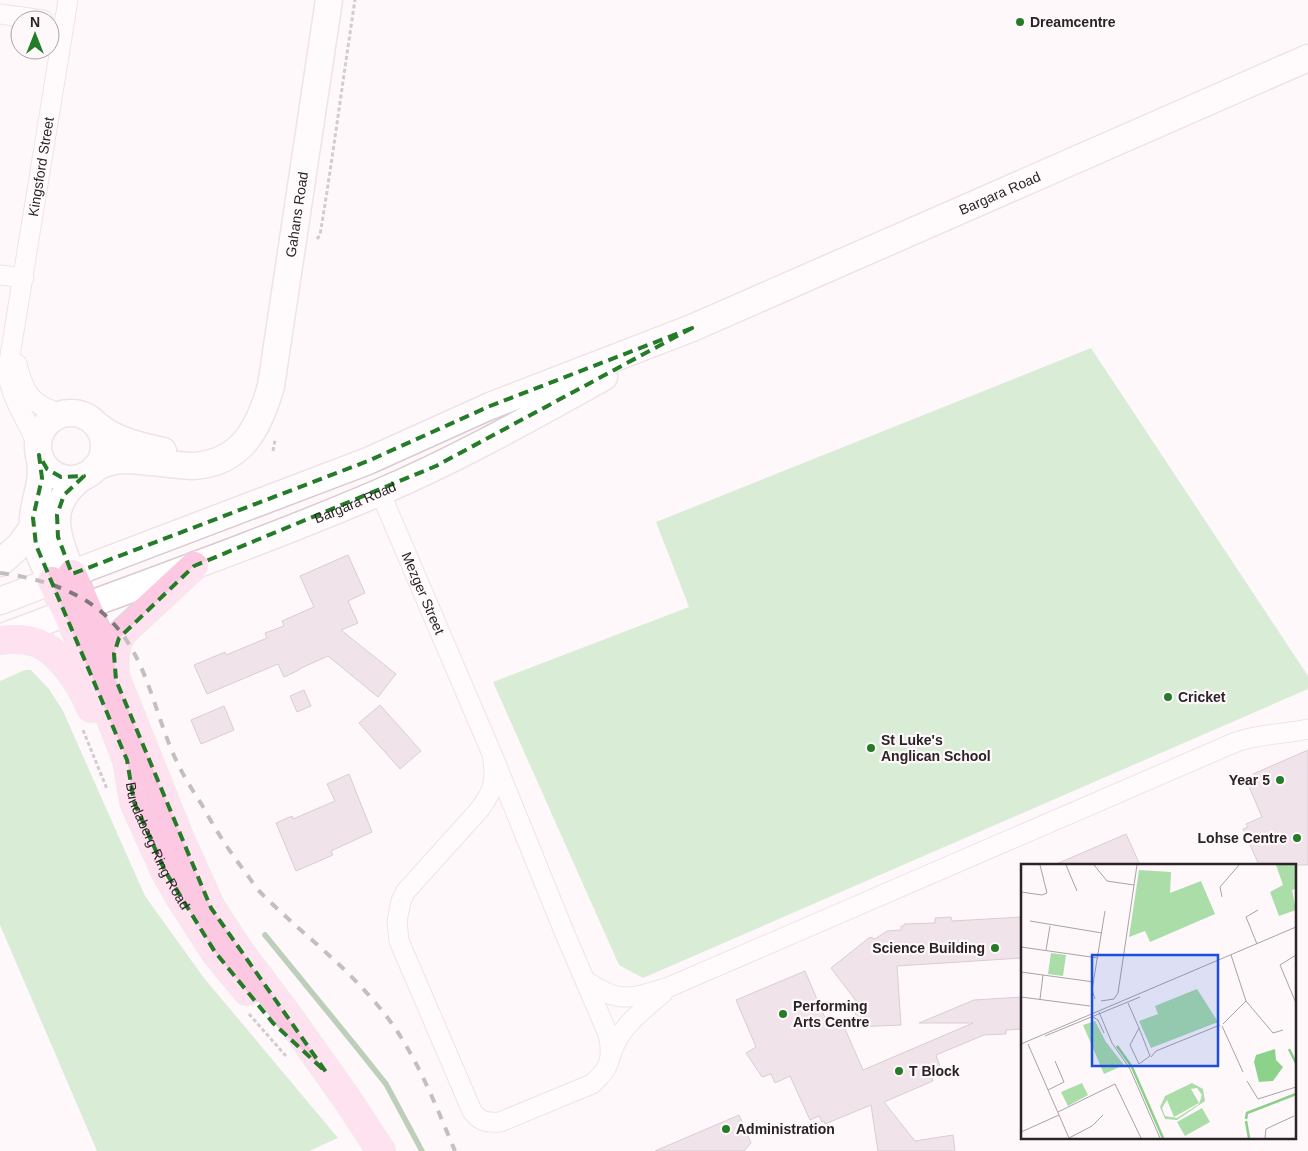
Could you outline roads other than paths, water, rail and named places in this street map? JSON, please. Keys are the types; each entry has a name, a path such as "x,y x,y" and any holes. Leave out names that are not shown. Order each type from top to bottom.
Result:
{"main road":[{"name":"Gahans Road","path":"62,578 57,515 64,495 74,483 104,463 120,460 192,466 221,460 238,450 250,436 255,426 271,386 329,0"},
{"name":"Bargara Road","path":"0,601 368,461 490,406 692,328 1308,58"},
{"name":"Bargara Road","path":"0,639 194,566 380,492 494,438 692,328"},
{"name":"Gahans Road","path":"63,414 73,413 91,419 108,434 119,439 183,454 204,453 224,449 246,437 255,426"},
{"path":"62,578 39,553 33,527 34,507 42,478 38,438 42,430 54,417 63,414"},
{"name":"Gahans Road","path":"38,452 47,469 61,477 76,478 90,472 103,455 104,440 98,426"},
{"path":"368,461 380,492"},
{"path":"0,563 20,545 33,527"},
{"path":"116,680 114,654 122,633 194,566"},
{"name":"Bundaberg Ring Road","path":"62,578 116,680 180,839 211,908 236,948 286,1013 381,1151"},
{"name":"Bundaberg Ring Road","path":"77,609 128,760 134,802 165,871 180,899 215,952 273,1023 326,1072"},
{"path":"0,639 13,638 34,641 48,647 57,655 83,688 118,778 134,802"}],"street":[{"name":"Kingsford Street","path":"60,16 68,0"},
{"name":"Kingsford Street","path":"38,452 34,436 18,407 8,378 9,361 24,278 52,60"},
{"path":"0,275 24,278"},
{"name":"Kingsford Street","path":"15,332 17,363 26,390 36,403 63,414"},
{"name":"Mezger Street","path":"380,492 467,694 608,1034 611,1056"},
{"path":"585,980 605,993 616,997 629,998 669,987 1236,742 1252,737 1308,729"},
{"path":"492,754 495,778 488,798 406,891 401,901 397,921 399,941 472,1111 481,1120 486,1122 500,1122 592,1084 606,1069 619,1034 643,1008 669,987"}],"waterway":[{"path":"265,935 386,1084 422,1151"}],"railway":[{"path":"0,573 29,578 72,593 97,608 122,633 141,668 169,744 180,768 222,840 260,892 347,972 387,1017 399,1034 420,1072 455,1151"}],"place":[{"name":"Dreamcentre","path":"1020,22"},
{"name":"Cricket","path":"1168,697"},
{"name":"St Luke's Anglican School","path":"871,748"},
{"name":"Year 5","path":"1280,780"},
{"name":"Lohse Centre","path":"1297,838"},
{"name":"Science Building","path":"995,948"},
{"name":"Performing Arts Centre","path":"783,1014"},
{"name":"T Block","path":"899,1071"},
{"name":"Administration","path":"726,1129"}]}
